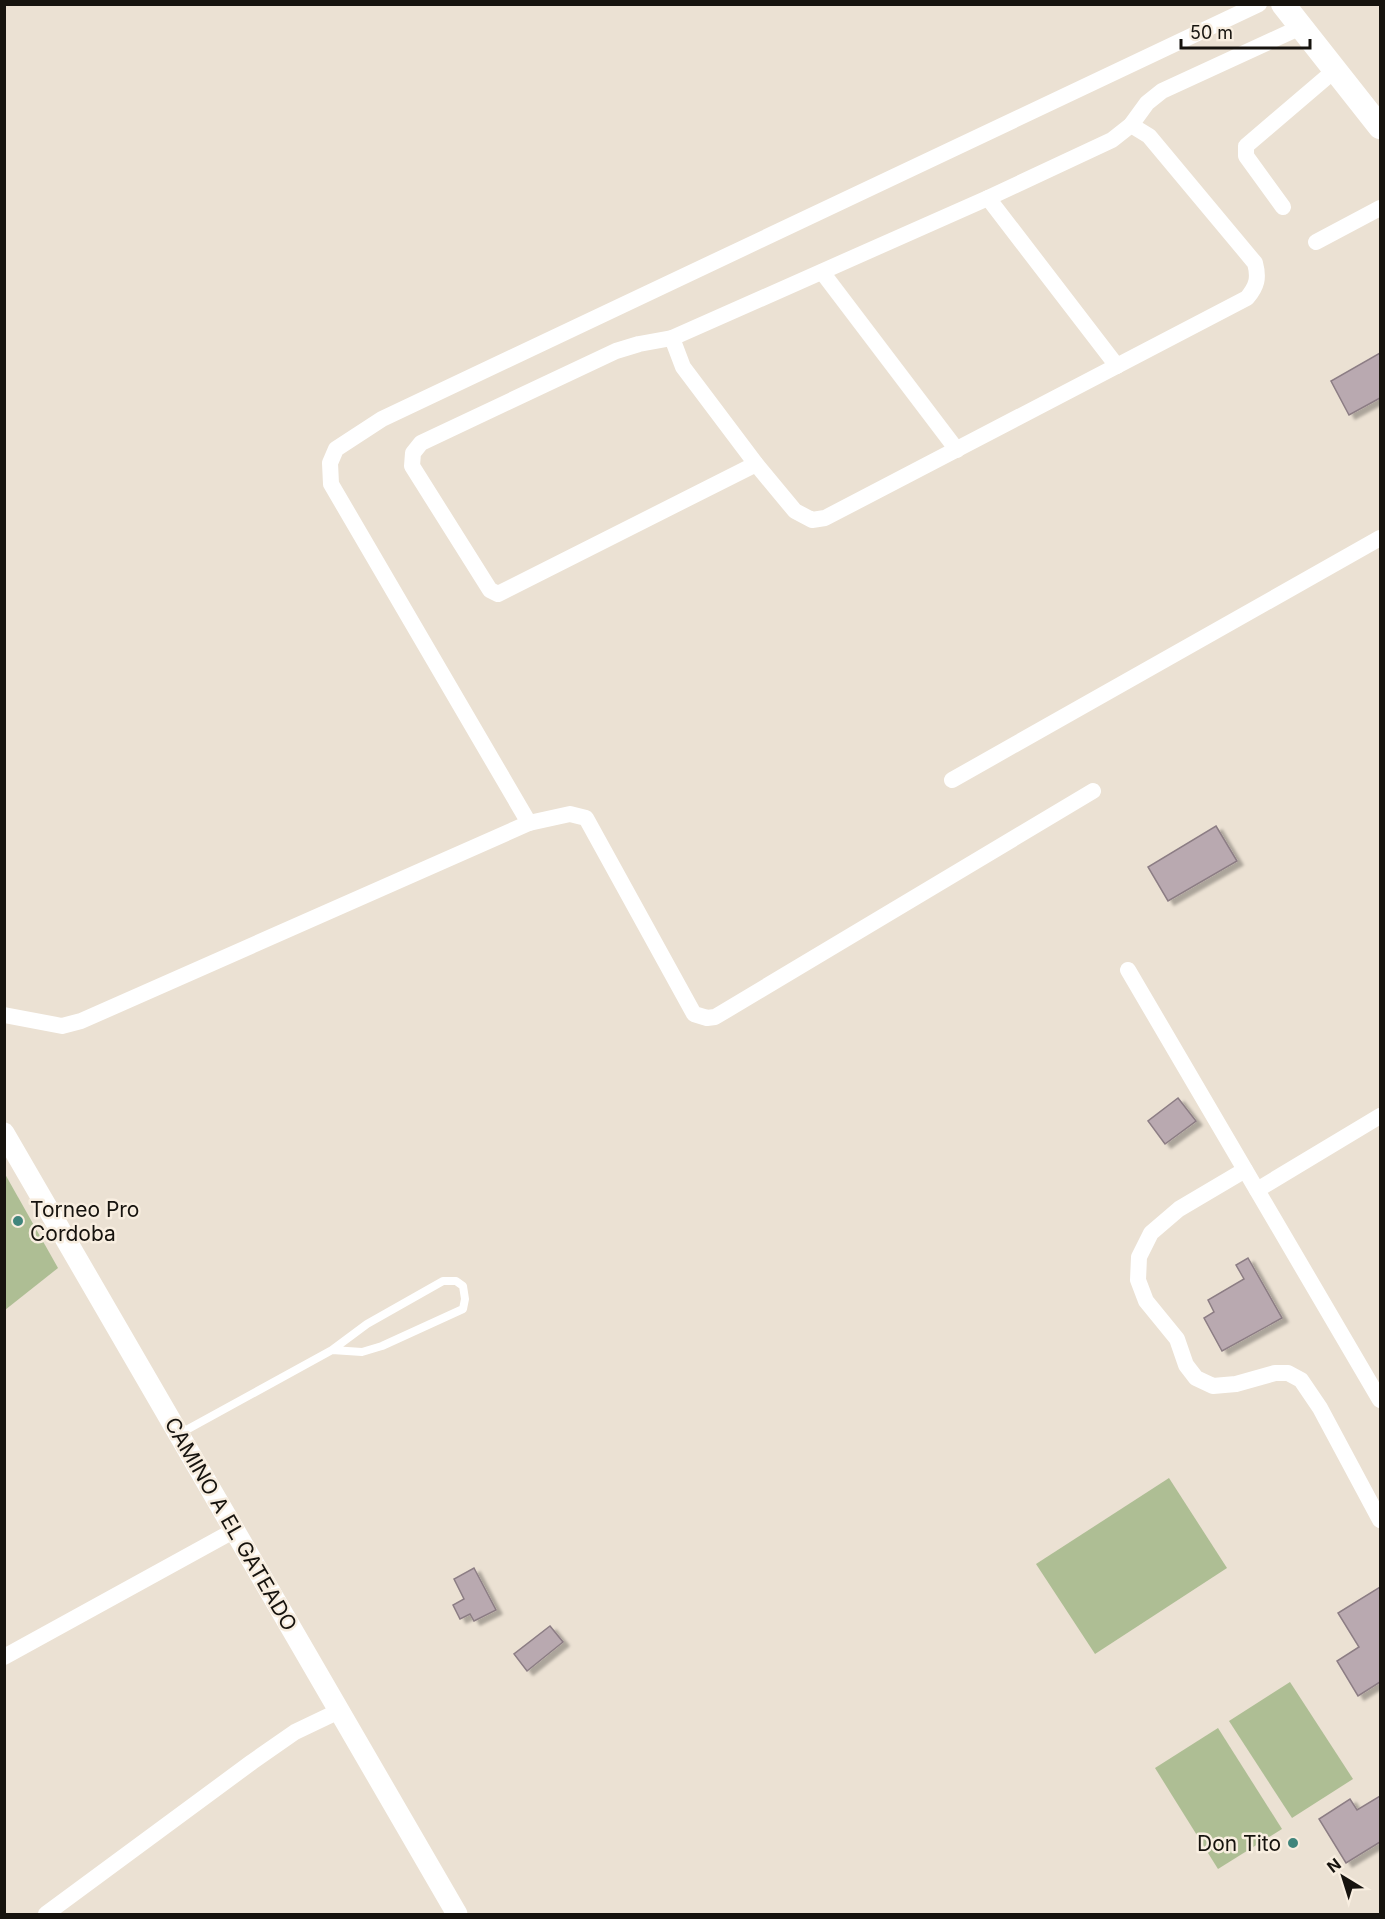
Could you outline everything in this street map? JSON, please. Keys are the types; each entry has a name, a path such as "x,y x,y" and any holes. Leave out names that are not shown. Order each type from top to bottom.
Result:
{"main road":[{"path":"1283,4 1380,127"}],"street":[{"path":"529,823 331,484 330,463 336,449 382,419 1259,4"},
{"path":"756,464 498,594 490,590 412,466 412,453 421,443 616,351 672,338 988,198 1112,140 1131,125 1147,104 1162,91 1301,27"},
{"path":"1283,207 1246,156 1246,146 1335,70"},
{"path":"672,338 682,367 795,511 812,520 825,518 1248,298 1255,289 1258,275 1255,263 1149,136 1131,125"},
{"path":"988,198 1118,366"},
{"path":"1316,242 1380,208"},
{"path":"822,272 957,450"},
{"path":"952,780 1380,538"},
{"path":"4,1015 62,1026 81,1021 529,823 570,814 586,818 694,1014 707,1018 715,1017 1093,791"},
{"path":"1128,970 1380,1400"},
{"path":"1257,1190 1380,1116"},
{"name":"CAMINO A EL GATEADO","path":"4,1133 457,1914"},
{"path":"1245,1170 1179,1209 1150,1233 1139,1257 1138,1280 1146,1301 1177,1340 1186,1365 1196,1378 1213,1386 1236,1384 1275,1373 1288,1373 1301,1380 1320,1408 1380,1520"},
{"path":"4,1657 235,1530"},
{"path":"46,1914 260,1756 295,1732 339,1711"}],"lane":[{"path":"179,1434 332,1350 367,1324 443,1281 456,1281 463,1286 465,1299 463,1310 382,1346 362,1352 332,1350"}],"green space":[{"name":"Torneo Pro Cordoba","path":"5,1174 58,1268 4,1310"},
{"path":"1169,1478 1227,1568 1095,1654 1036,1564"},
{"path":"1290,1682 1353,1779 1292,1818 1229,1721"},
{"path":"1218,1728 1282,1829 1218,1869 1155,1768"}],"building":[{"path":"1380,353 1380,398 1349,415 1331,381"},
{"path":"1216,826 1237,861 1168,901 1148,867"},
{"path":"1178,1098 1196,1121 1165,1144 1148,1121"},
{"path":"1248,1258 1282,1318 1222,1351 1204,1318 1214,1312 1208,1300 1244,1279 1236,1265"},
{"path":"474,1568 496,1610 474,1621 470,1614 460,1619 453,1605 464,1599 454,1579"},
{"path":"1380,1587 1380,1682 1358,1696 1337,1661 1359,1647 1338,1613"},
{"path":"550,1626 563,1642 527,1671 514,1654"},
{"path":"1380,1796 1380,1842 1346,1863 1319,1819 1350,1799 1357,1810"}],"place":[{"name":"Torneo Pro Cordoba","path":"18,1221"},
{"name":"Don Tito","path":"1293,1843"}]}
